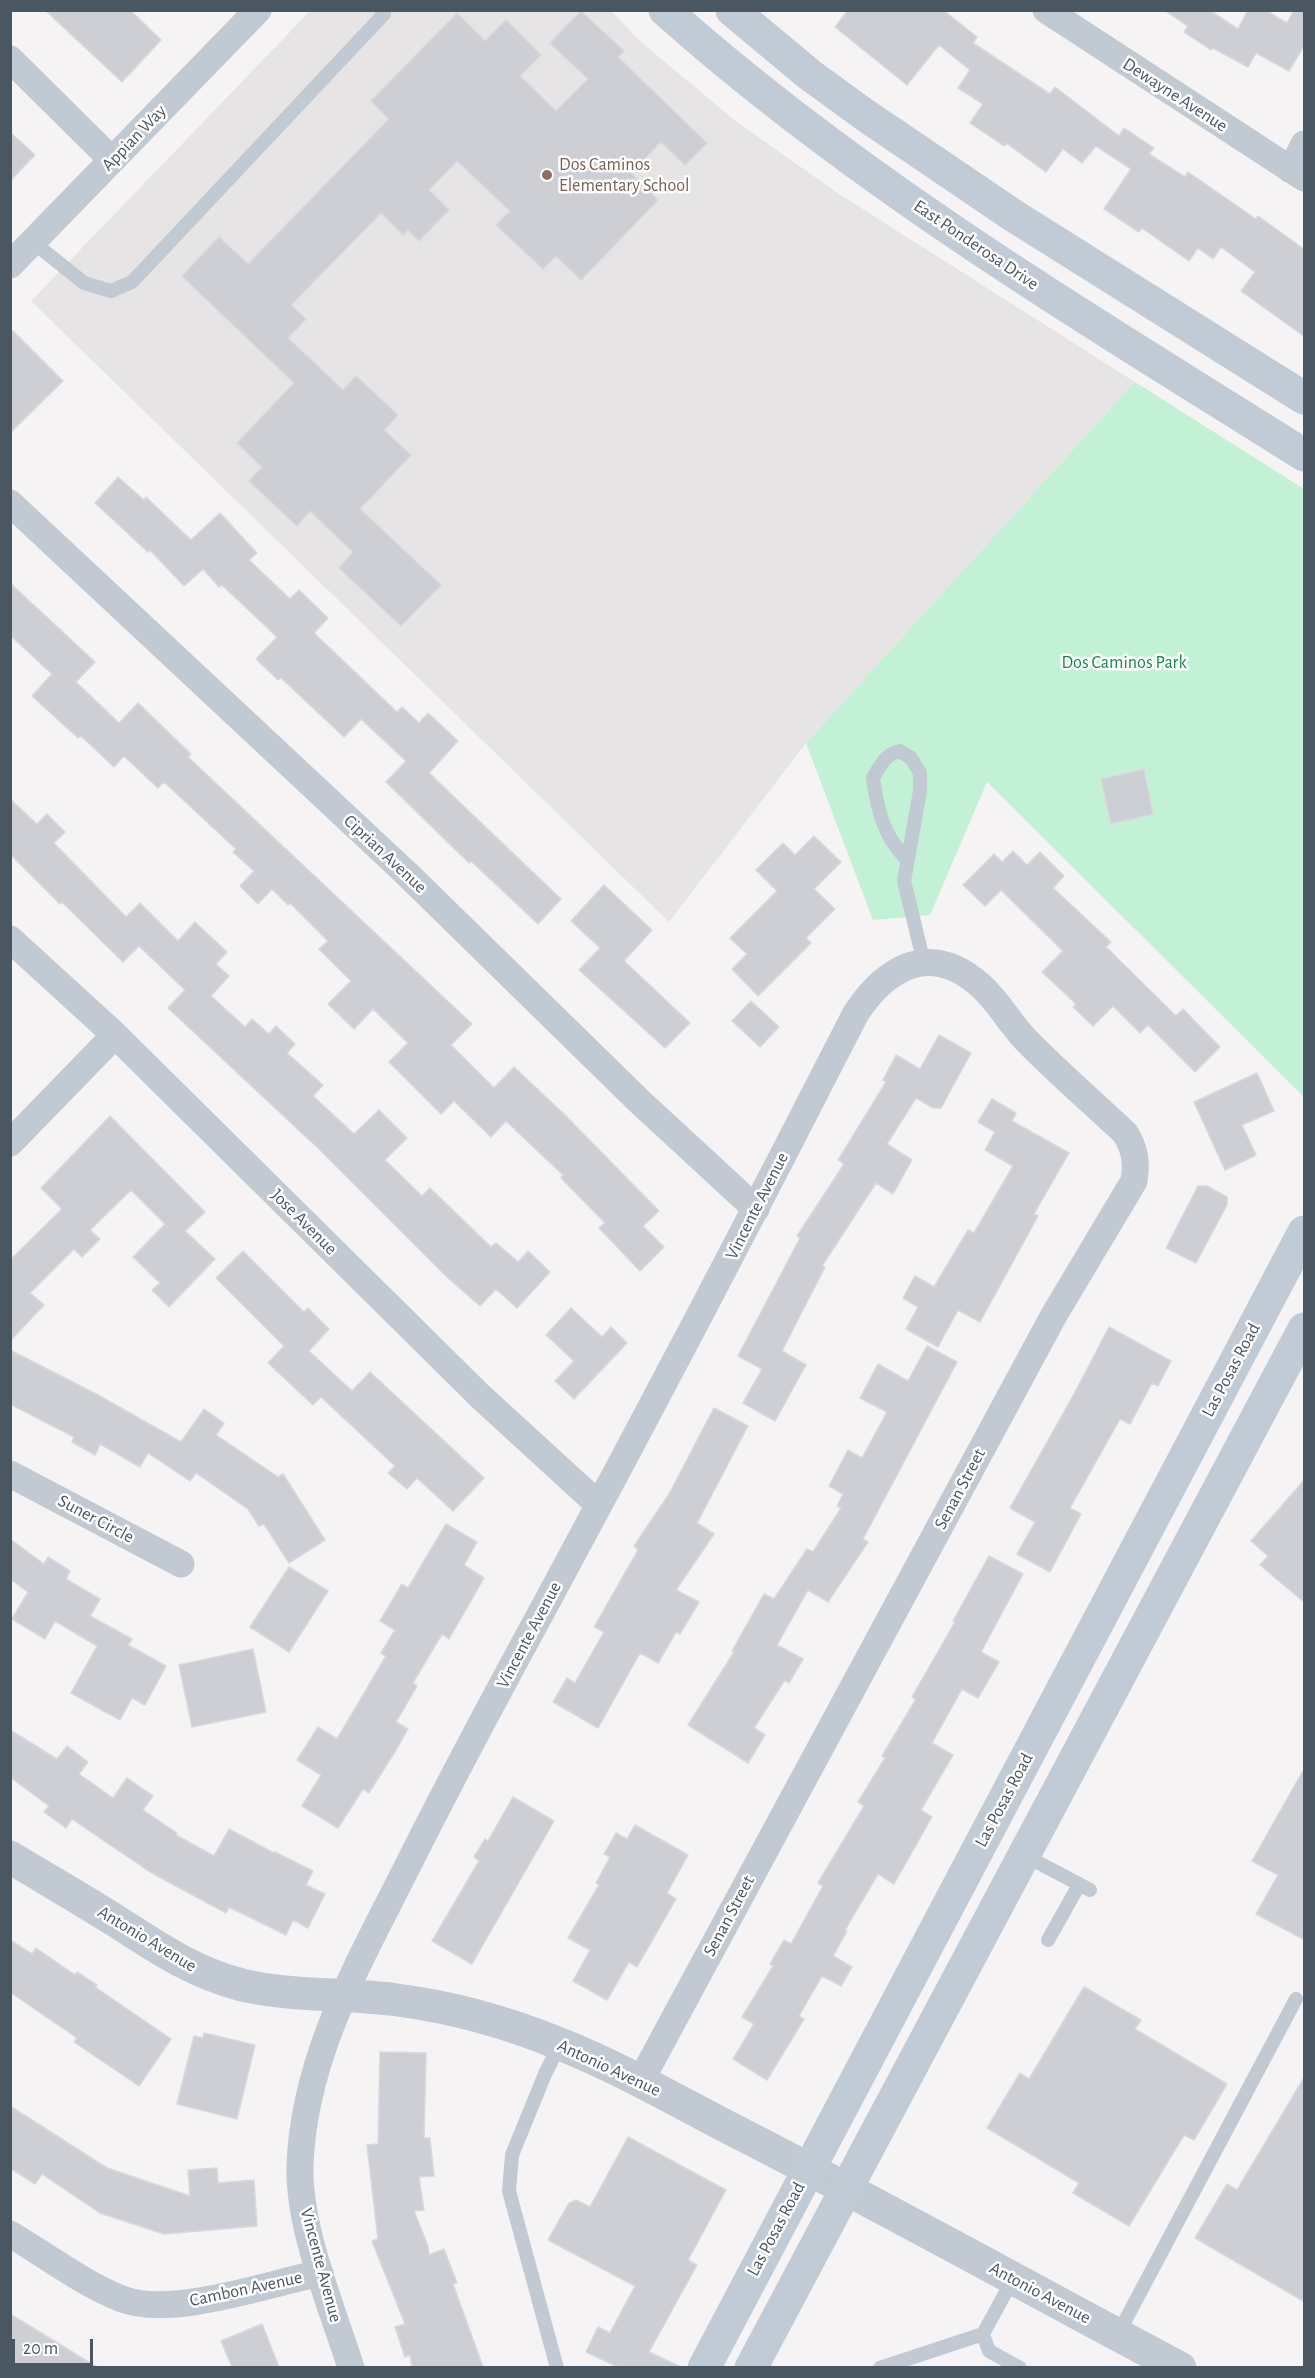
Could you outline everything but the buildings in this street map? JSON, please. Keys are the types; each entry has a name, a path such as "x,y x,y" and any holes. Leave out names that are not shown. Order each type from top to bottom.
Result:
{"main road":[{"name":"East Ponderosa Drive","path":"665,10 716,56 792,117 995,260 1305,455"},
{"path":"732,10 810,75 885,129 1014,216 1305,398"},
{"name":"Las Posas Road","path":"704,2367 1305,1232"},
{"path":"751,2367 1305,1329"},
{"path":"1024,1855 1011,1836 1012,1823 1108,1641 1109,1626 1105,1608"}],"street":[{"name":"Appian Way","path":"10,266 258,10"},
{"name":"Dewayne Avenue","path":"1046,10 1298,174"},
{"path":"10,59 112,160"},
{"path":"1298,174 1305,144"},
{"name":"Ciprian Avenue","path":"10,503 407,874 639,1101 756,1209"},
{"name":"Jose Avenue","path":"10,939 115,1035 481,1397 599,1505"},
{"name":"Vincente Avenue","path":"351,2367 320,2273 305,2216 300,2166 309,2097 317,2064 342,1996 452,1778 756,1209 856,1012 868,994 889,975 902,968 924,963"},
{"name":"Senan Street","path":"640,2082 1054,1315 1134,1181 1136,1166 1133,1146 1125,1133 1023,1037 983,987 966,973 946,964 924,963"},
{"path":"10,1143 115,1035"},
{"name":"Suner Circle","path":"10,1474 181,1564"},
{"name":"Antonio Avenue","path":"10,1857 148,1944 209,1975 244,1985 285,1992 397,2000 439,2008 485,2019 560,2044 640,2082 845,2188 1013,2280 1118,2334 1161,2363"},
{"name":"Cambon Avenue","path":"10,2234 82,2280 124,2300 145,2303 196,2302 320,2273"}],"lane":[{"path":"33,242 84,283 111,291 132,282 384,14 381,10"},
{"path":"907,860 892,844 878,811 873,778 883,760 891,753 900,752 911,758 920,773 920,791 904,881 924,963"},
{"path":"1024,1855 1084,1888 1048,1940"},
{"path":"1118,2334 1296,1999"},
{"path":"557,2367 509,2191 512,2155 545,2074 560,2044"},
{"path":"880,2367 983,2334 1013,2280"},
{"path":"983,2334 989,2351 1020,2367"}],"shaded area":[{"path":"310,11 611,11 642,43 737,122 839,194 1135,382 806,743 669,922 31,301"}],"green space":[{"name":"Dos Caminos Park","path":"1135,382 1304,489 1304,1097 987,782 930,915 873,920 806,743"}],"place":[{"name":"Dos Caminos Elementary School","path":"547,175"}]}
